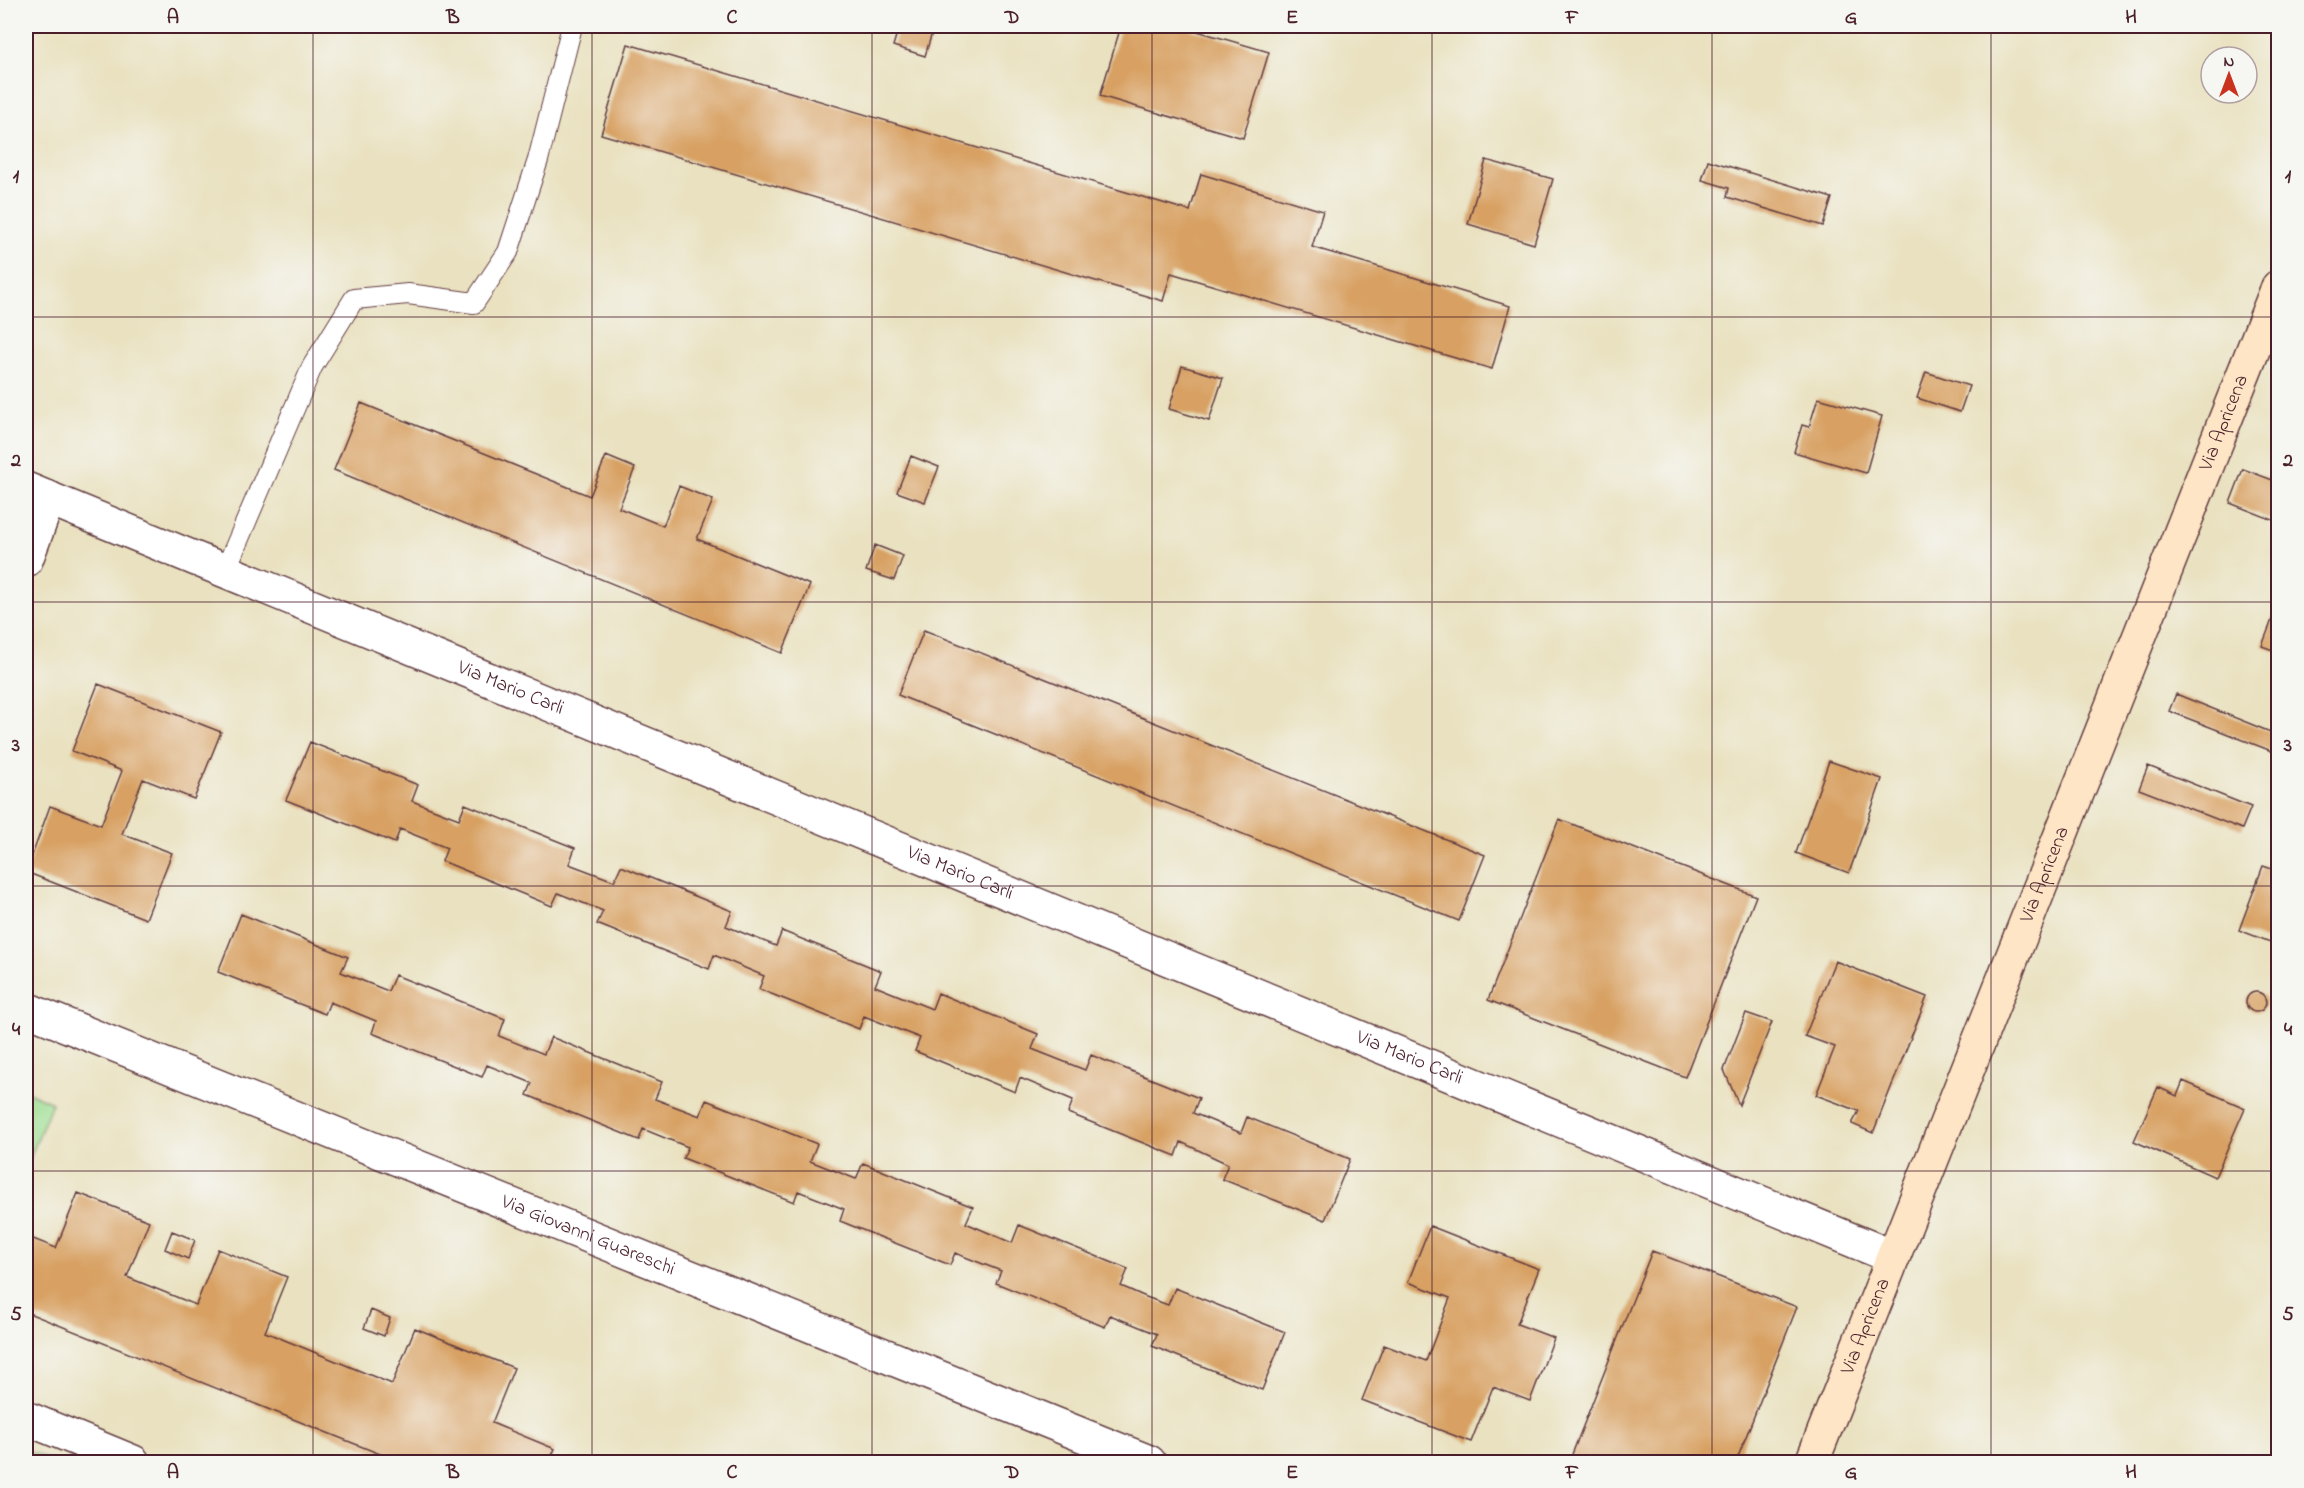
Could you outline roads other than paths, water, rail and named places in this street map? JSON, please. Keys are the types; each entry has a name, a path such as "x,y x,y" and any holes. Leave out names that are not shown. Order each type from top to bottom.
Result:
{"main road":[{"name":"Via Apricena","path":"1812,1462 2278,287"}],"street":[{"name":"Via Mario Carli","path":"37,494 1893,1257"},
{"path":"26,560 37,494"},
{"name":"Via Giovanni Guareschi","path":"26,1009 1149,1462"},
{"path":"26,1418 133,1462"}],"lane":[{"path":"225,571 312,367 354,299 408,294 474,303 508,252 538,160 572,26"}]}
